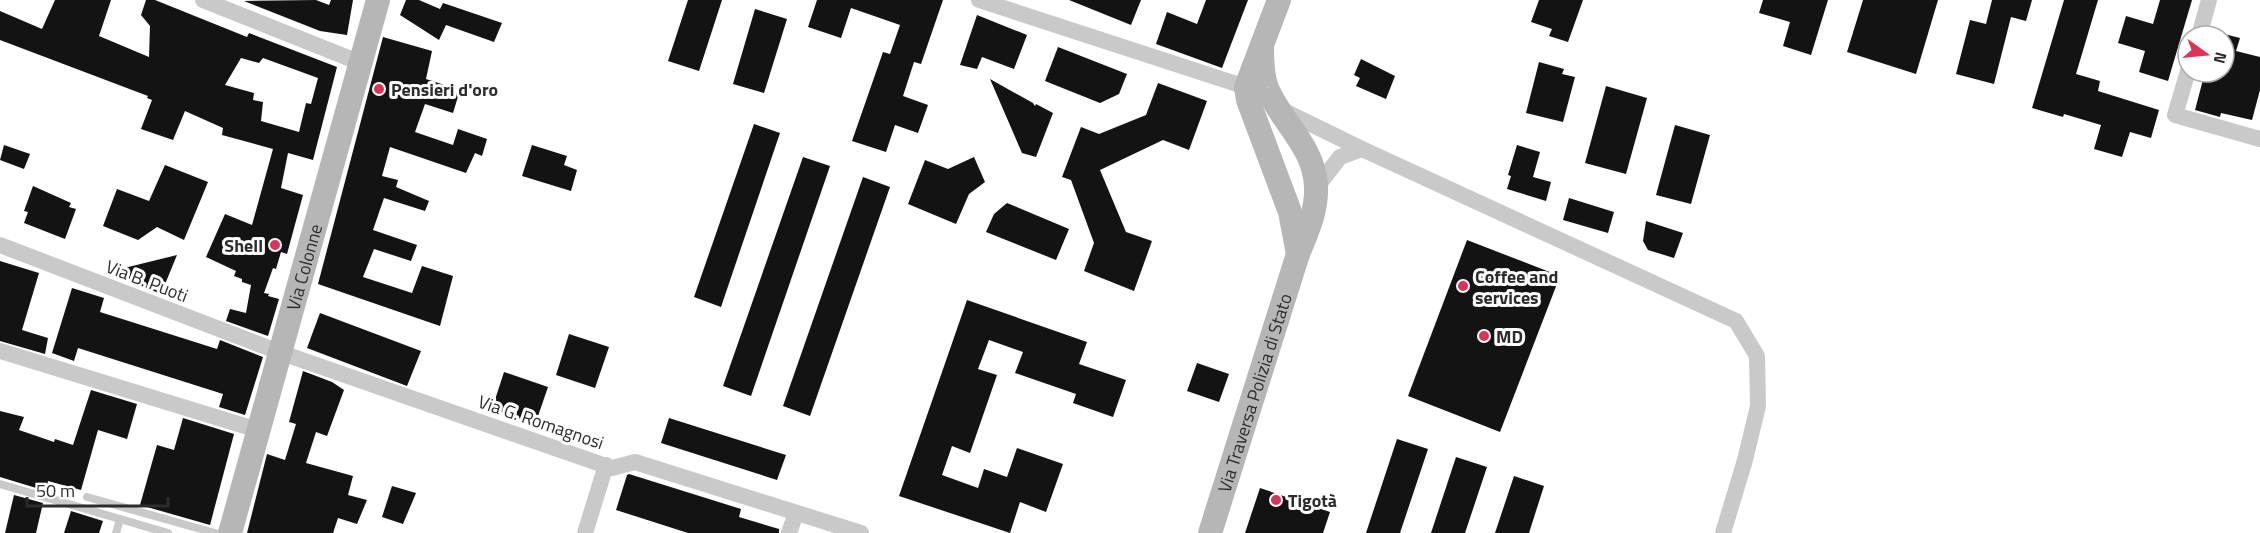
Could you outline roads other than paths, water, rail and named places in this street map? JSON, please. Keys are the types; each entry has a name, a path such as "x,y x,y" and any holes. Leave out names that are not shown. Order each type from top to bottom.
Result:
{"street":[{"path":"203,0 361,63"},
{"name":"Via Colonne","path":"230,533 378,0"},
{"path":"980,0 1247,94 1736,321 1756,356 1758,406 1745,460 1723,533"},
{"path":"1279,0 1247,94 1290,212 1298,254"},
{"path":"2203,24 2210,0"},
{"path":"1262,46 1262,68 1266,87 1304,147 1315,173 1316,188"},
{"path":"2184,84 2175,115 2260,139"},
{"path":"1263,141 1276,130 1292,128"},
{"path":"1282,191 1299,192 1316,188 1340,157 1362,149"},
{"name":"Via Traversa Polizia di Stato","path":"1210,533 1298,254 1310,226 1315,206 1316,188"},
{"name":"Via B. Puoti","path":"0,245 279,352"},
{"path":"0,351 258,430"},
{"name":"Via G. Romagnosi","path":"279,352 612,468 635,462 861,533"},
{"path":"585,533 606,465"},
{"path":"789,533 796,513"}],"lane":[{"path":"0,484 168,533"},
{"path":"87,497 216,533"},
{"path":"116,533 120,519"}],"place":[{"name":"Pensieri d'oro","path":"379,89"},
{"name":"Shell","path":"275,245"},
{"name":"Coffee and services","path":"1463,286"},
{"name":"MD","path":"1484,336"},
{"name":"Tigotà","path":"1276,500"}]}
